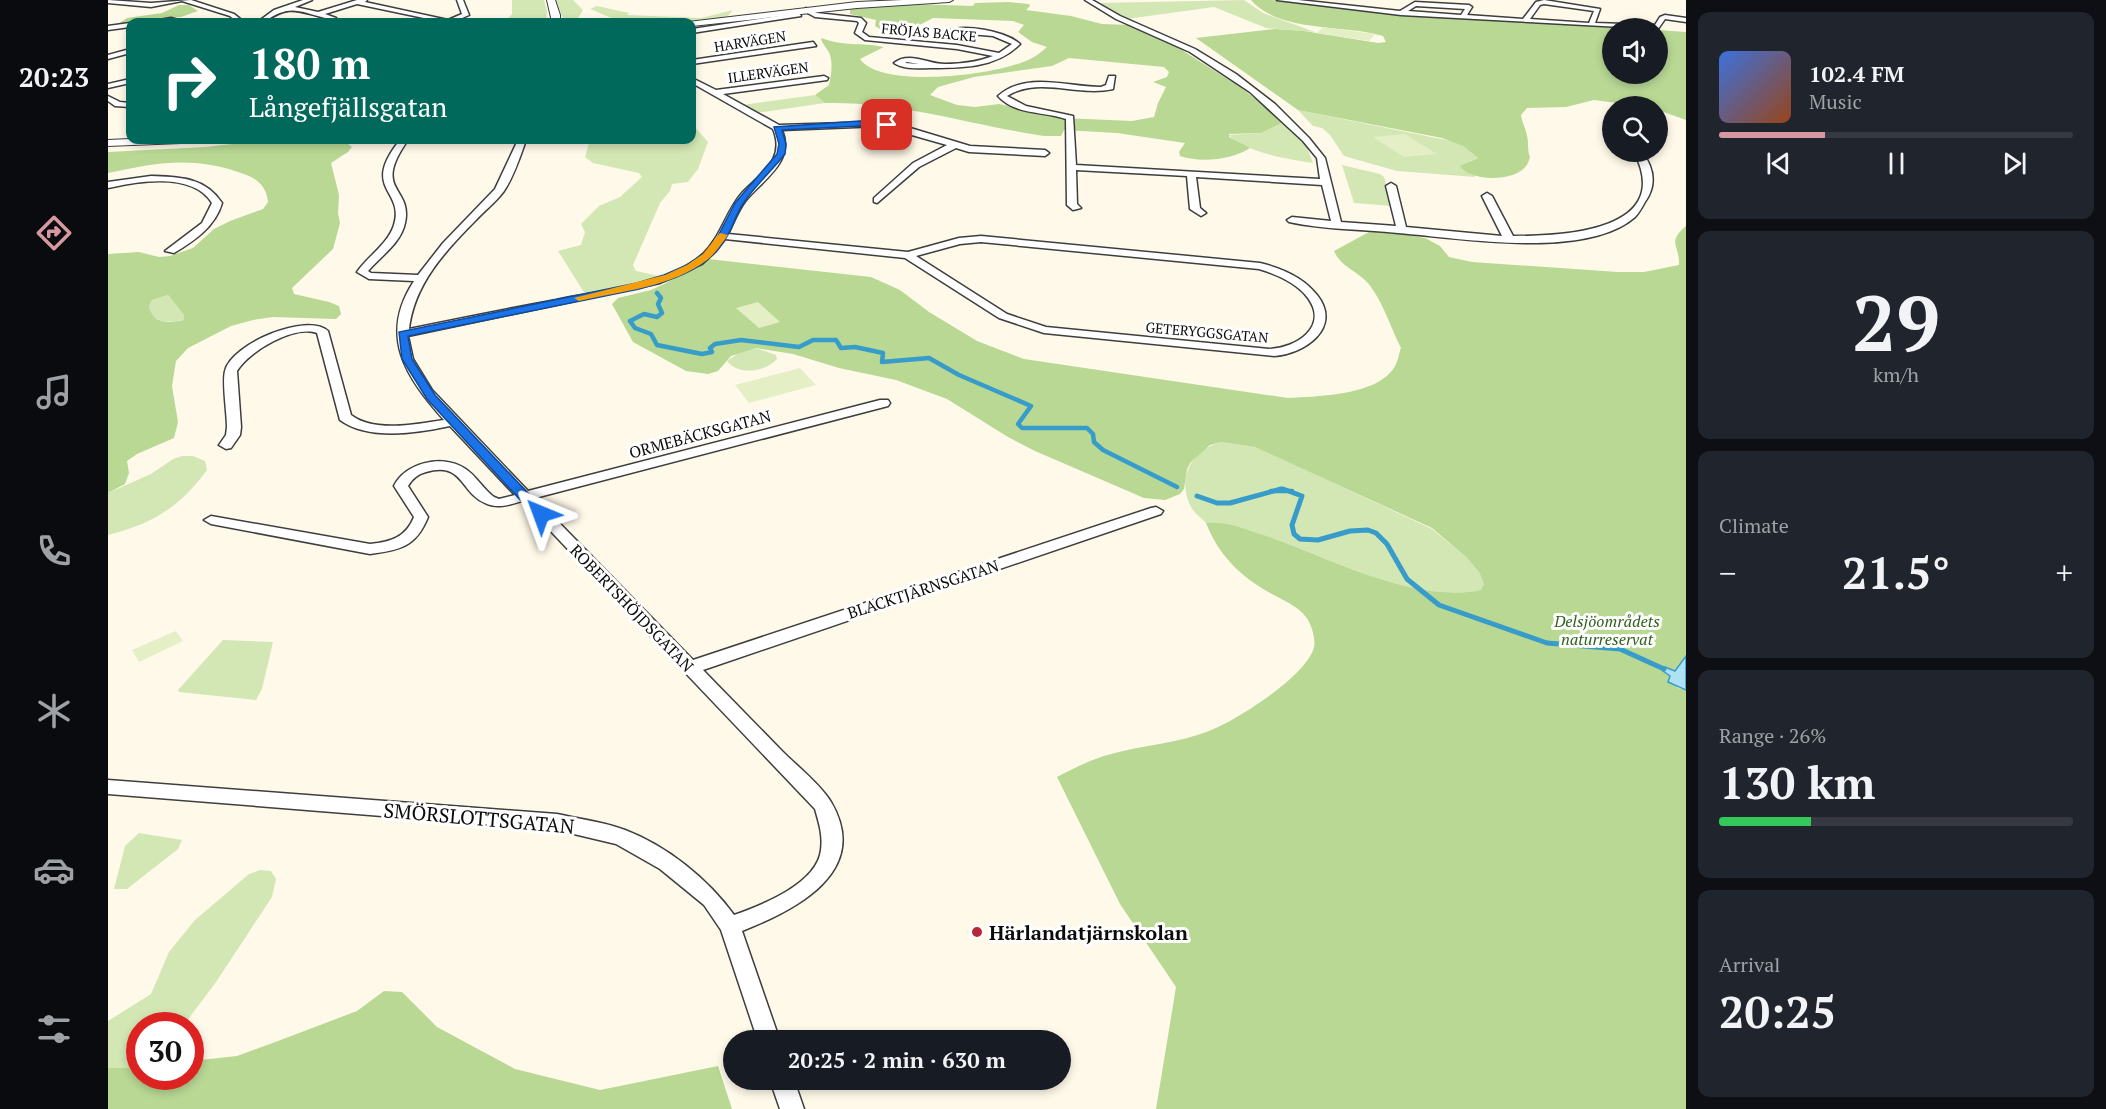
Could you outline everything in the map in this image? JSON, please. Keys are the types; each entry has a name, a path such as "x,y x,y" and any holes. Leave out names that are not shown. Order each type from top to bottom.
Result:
{"street":[{"path":"108,1 151,5 178,0"},
{"path":"184,0 236,18"},
{"path":"266,18 272,13 309,0"},
{"path":"459,18 466,15 460,0"},
{"path":"551,0 556,18"},
{"path":"696,23 949,0"},
{"path":"1088,0 1106,12 1186,48 1266,100 1293,122 1321,158 1336,225"},
{"path":"1282,0 1401,14 1602,25"},
{"path":"1342,8 1350,0"},
{"path":"319,14 360,1 432,18"},
{"path":"1525,21 1538,3 1542,2 1598,10 1591,25"},
{"path":"1401,14 1415,3 1469,8 1463,17"},
{"path":"287,7 333,18"},
{"path":"696,30 802,13"},
{"name":"FRÖJAS BACKE","path":"802,13 859,19 863,23 858,33 875,41 930,44 1001,55"},
{"path":"1668,18 1686,20"},
{"path":"108,28 126,26"},
{"name":"FRÖJAS BACKE","path":"940,66 981,61 1001,55 1016,44 1014,41 979,32 949,32"},
{"name":"HARVÄGEN","path":"696,61 813,44"},
{"path":"108,57 126,52"},
{"name":"ILLERVÄGEN","path":"715,93 824,78"},
{"path":"1076,208 1072,205 1070,118 1023,107 1006,101 1002,96 1035,84 1101,89 1110,87 1112,78"},
{"path":"108,86 126,82"},
{"path":"696,82 777,128 887,125 954,145 992,152 1045,153"},
{"path":"108,98 118,104 126,105"},
{"path":"403,334 653,282 690,267 706,256 723,236 738,205 781,154 783,144 777,128"},
{"path":"108,143 126,142"},
{"path":"401,144 391,160 387,174 400,212 400,224 386,246 362,272 369,276 418,278"},
{"name":"ROBERTSHÖJDSGATAN","path":"520,144 499,191 418,278 405,315 403,334 407,359 431,397 453,422 823,805 833,832 832,850 819,878 806,891 766,913 730,926"},
{"path":"877,200 916,165 954,145"},
{"path":"1292,220 1509,239 1571,238 1602,230 1625,218 1644,199 1648,188 1648,168 1644,162"},
{"path":"1072,167 1326,182"},
{"path":"1191,175 1195,209 1201,213"},
{"path":"108,186 138,179 164,179 192,184 212,194 217,203 214,212 192,236 170,250"},
{"path":"1391,186 1402,230"},
{"path":"1487,196 1509,239"},
{"name":"GETERYGGSGATAN","path":"723,236 908,255 959,241 981,239 1260,266 1287,275 1311,294 1317,305 1318,325 1308,339 1292,350 1261,353 1044,330 1003,316 908,255"},
{"path":"226,445 233,435 234,427 232,366 243,355 279,335 303,327 322,331 345,417 352,423 407,429 453,422"},
{"name":"ORMEBÄCKSGATAN","path":"211,520 370,549 388,547 402,541 418,526 420,517 401,486 405,478 425,468 444,465 458,469 494,503 525,497 884,403"},
{"name":"BLACKTJÄRNSGATAN","path":"689,668 1156,511"},
{"name":"SMÖRSLOTTSGATAN","path":"108,787 557,822 621,837 667,863 711,899 730,926 765,1030"},
{"path":"785,1090 792,1109"}],"green space":[{"path":"512,0 544,0 547,11 546,18 508,18 512,14"},
{"path":"554,0 573,0 583,10 578,18 563,18"},
{"path":"1244,0 1263,13 1315,32 1266,28 1214,7 1127,19 1100,3"},
{"path":"1251,0 1272,0 1392,14 1602,26 1602,84 1668,84 1668,31 1686,32 1686,120 1668,114 1668,96 1602,96 1602,101 1594,100 1566,107 1527,108 1521,115 1530,157 1527,165 1512,175 1503,177 1473,175 1460,166 1478,158 1463,146 1442,138 1298,110 1196,38 1275,29 1304,31 1378,43 1386,42 1383,36 1368,32 1295,23 1263,11"},
{"path":"975,3 1029,4 1026,10 1071,16 1102,24 1131,25 1177,47 1240,87 1280,118 1282,123 1261,133 1229,134 1229,137 1250,148 1225,158 1207,160 1180,156 1179,152 1185,143 1117,133 1064,130 1061,136 1044,136 908,110 853,103 825,103 815,95 829,85 831,74 830,55 821,38 884,47 860,59 872,69 916,77 943,77 995,70 1032,58 1047,47 1032,42 1018,32 1024,25 1013,21 933,18 910,30 880,29 875,26 876,20 850,14 850,9 916,4 973,6","holes":["1069,58 1164,67 1169,72 1167,77 1153,82 1166,87 1154,117 1132,121 1063,118 999,104 975,107 957,105 930,95 938,87 974,77 1052,66"]},
{"path":"179,5 189,5 198,11 172,18 127,18 162,13"},
{"path":"597,6 629,13 627,15 701,18 733,10 728,16 722,18 696,20 696,18 611,18 590,9"},
{"path":"1323,27 1375,34 1369,41 1317,33"},
{"path":"815,95 825,103 756,113 742,105"},
{"path":"1298,110 1451,141 1463,146 1478,158 1470,161 1470,174 1475,177 1397,171 1344,156 1330,135 1322,128 1313,126"},
{"path":"1282,123 1298,133 1313,163 1257,151 1228,135 1261,133"},
{"path":"696,128 708,142 698,169 688,182 672,184 670,191 660,203 633,265 636,271 659,276 633,285 585,294 558,251 581,245 585,232 581,224 599,206 620,197 642,177 639,173 593,163 585,157 589,144 696,144"},
{"path":"1405,134 1437,154 1404,157 1373,137"},
{"path":"233,144 348,144 352,147 331,163 339,195 340,223 333,249 292,288 294,294 339,306 341,314 336,319 273,317 253,320 231,326 188,348 176,361 172,386 178,422 174,438 137,454 127,461 129,473 125,484 108,493 108,254 139,252 159,257 170,256 193,248 214,229 263,209 268,202 262,185 254,179 221,167 173,163 108,173 108,152","holes":["168,295 184,315 184,320 173,322 158,320 149,307 152,300"]},
{"path":"1342,165 1384,177 1392,206 1354,203"},
{"name":"Delsjöområdets naturreservat","path":"1686,226 1686,656 1675,671 1665,667 1663,671 1670,676 1678,688 1686,690 1686,1109 1156,1109 1176,987 1120,904 1057,777 1104,756 1186,738 1221,726 1269,696 1299,671 1309,658 1314,647 1314,640 1311,627 1303,613 1241,573 1217,546 1206,523 1228,524 1264,535 1399,585 1454,593 1481,590 1484,584 1479,572 1466,557 1432,528 1255,447 1221,442 1210,445 1191,462 1187,469 1184,489 1180,494 1165,500 1144,498 1035,451 947,399 896,380 839,368 793,354 756,348 731,356 718,371 708,374 686,371 633,342 612,304 618,298 651,290 664,284 708,259 871,277 900,290 929,312 977,341 1024,359 1288,398 1331,395 1362,389 1387,376 1397,362 1401,348 1376,294 1367,282 1337,257 1334,251 1369,232 1388,232 1425,238 1440,246 1449,257 1472,262 1644,272 1679,265 1675,241"},
{"path":"168,295 184,315 184,320 158,320 152,313 149,307 152,300"},
{"path":"758,302 780,322 759,328 736,308"},
{"path":"756,348 776,355 777,359 766,367 752,371 738,369 727,361 740,352"},
{"path":"800,368 816,385 749,403 735,385"},
{"path":"1221,442 1255,447 1432,529 1466,557 1479,572 1484,584 1481,590 1454,593 1399,585 1264,535 1228,524 1206,523 1190,505 1186,495 1186,475 1195,458 1202,451"},
{"path":"193,456 205,461 207,470 197,483 164,512 124,531 108,535 108,493 151,474 173,459"},
{"path":"176,631 183,641 139,662 132,650"},
{"path":"223,640 273,642 262,689 256,700 179,692 178,690"},
{"path":"139,833 182,840 178,849 127,889 114,889 125,846"},
{"path":"260,870 271,871 276,879 272,897 216,982 194,1012 126,1012 126,1068 108,1068 108,1021 151,994 169,952 195,920 249,874"},
{"path":"384,991 402,992 437,1027 515,1069 600,1090 718,1066 723,1090 726,1090 732,1109 108,1109 108,1068 126,1068 126,1090 204,1090 204,1060 237,1056 357,1011"}],"water":[{"path":"1686,656 1686,690 1668,682 1670,676 1663,671 1665,667 1675,671"}],"waterway":[{"path":"657,293 661,298 658,304 662,313 657,317 644,314 630,321 635,328 651,334 657,345 702,354 712,352 710,348 715,344 741,340 799,347 813,340 836,340 841,348 855,347 883,353 882,362 929,358 959,375 1031,406 1018,424 1022,428 1087,428 1093,434 1094,442 1103,450 1177,487"},
{"path":"1274,491 1281,489"},
{"path":"1283,489 1288,491"},
{"path":"1197,496 1217,503 1230,503 1274,491"},
{"path":"1274,491 1288,491"},
{"path":"1288,491 1302,496 1292,525 1294,534 1300,539 1318,540 1350,531 1368,530 1376,533 1387,544 1407,579 1439,605 1547,643 1620,649 1664,669"}],"slow traffic":[{"path":"579,298 639,286 668,277 690,267 706,256 719,243 723,235"}],"place":[{"name":"Härlandatjärnskolan","path":"977,932"}],"route":[{"path":"541,514 431,397 407,359 403,334 639,286 668,277 690,267 719,243 738,205 778,160 783,144 777,128 887,125"}]}
